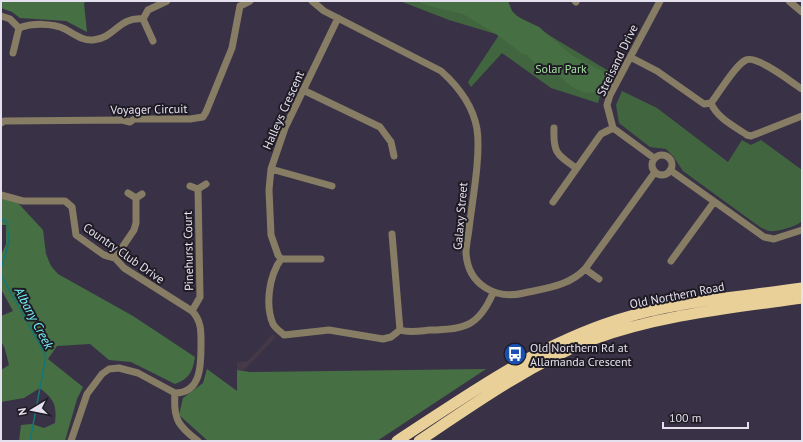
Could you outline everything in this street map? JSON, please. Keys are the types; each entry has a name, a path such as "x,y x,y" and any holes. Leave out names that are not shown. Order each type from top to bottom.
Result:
{"highway":[{"name":"Old Northern Road","path":"397,441 512,366 560,341 593,328 665,308 802,288"},
{"name":"Old Northern Road","path":"419,441 528,370 591,341 641,324 673,317 802,298"}],"street":[{"path":"143,19 148,10 167,1"},
{"name":"Voyager Circuit","path":"1,123 4,121 122,120 130,122 134,119 190,119 203,117 232,48 238,3 250,1"},
{"name":"Galaxy Street","path":"312,1 338,18 441,71 455,83 474,118 478,145 466,253 472,275 482,286 493,292 503,296 518,295 573,280 585,269 655,172"},
{"name":"Streisand Drive","path":"613,128 608,101 660,1"},
{"path":"789,1 802,12"},
{"path":"1,16 10,19 19,28"},
{"path":"19,28 29,25 56,26 86,40 92,40 105,37 131,18 143,19"},
{"name":"Halleys Crescent","path":"281,259 278,255 271,235 269,190 271,169 285,128 338,18"},
{"path":"143,19 153,41"},
{"path":"13,53 19,28"},
{"path":"630,57 657,71 704,104 711,104"},
{"path":"711,104 741,64 749,59 758,60 802,89"},
{"path":"303,90 380,128 391,142 394,156"},
{"path":"711,104 714,110 722,118 747,135 751,136 802,116"},
{"path":"554,128 553,145 556,152 576,168"},
{"path":"553,202 601,134 613,128 654,158"},
{"path":"660,155 667,156 671,163 670,170 663,174 655,172 652,164 654,158 660,155"},
{"path":"271,169 332,186"},
{"path":"670,170 768,239 774,239 802,230"},
{"path":"190,186 198,189 206,184"},
{"name":"Pinehurst Court","path":"192,311 200,297 198,189"},
{"path":"116,258 134,230 136,223 139,196 128,194"},
{"name":"Country Club Drive","path":"1,195 23,201 65,200 72,207 76,235 104,255 116,258 124,268 192,311"},
{"path":"671,261 714,202"},
{"path":"392,234 400,330"},
{"path":"321,259 281,259 272,280 269,307 273,325 284,335 329,330 383,339 391,337 400,330"},
{"path":"585,269 599,279"},
{"path":"400,330 411,333 417,331 455,329 468,326 478,318 488,305 493,292"},
{"path":"71,441 87,394 102,374 109,369 119,368 138,373 175,393 185,391 190,388 199,376 201,368 200,322 192,311"},
{"path":"175,393 174,404 177,421 181,428 198,441"}],"shaded area":[{"path":"273,334 276,337 244,370 237,370 237,362 248,361"}],"green space":[{"path":"1,1 87,1 84,3 87,32 66,21 20,18 12,12 1,8"},
{"name":"Solar Park","path":"400,1 492,1 612,73 601,92 598,103 551,88 502,53 471,87 468,82 499,35 449,20"},
{"name":"Solar Park","path":"416,1 508,1 512,11 518,17 539,27 571,55 604,72 607,79 607,85 595,93 583,92 572,87 559,76 540,69 527,55 521,53 496,34 463,14 429,6"},
{"path":"622,91 657,108 728,162 742,140 751,145 761,140 802,170 802,221 786,229 777,231 769,231 760,227 683,171 673,156 666,149 650,147 619,123 616,105"},
{"path":"1,198 18,203 43,230 46,254 51,266 58,274 133,316 195,357 190,374 184,380 175,384 131,362 109,360 90,344 57,346 48,359 83,387 77,399 65,441 19,441 21,425 32,424 44,428 55,423 55,407 49,396 40,388 24,398 1,402 1,370 9,365 5,349 1,341 1,316 13,311 1,289 1,255 6,244 6,225 1,225"},
{"path":"207,369 237,391 237,370 250,372 486,369 377,441 208,441 179,415 183,398 203,383"}],"waterway":[{"name":"Albany Creek","path":"1,219 7,222 9,242 1,269"},
{"name":"Albany Creek","path":"1,275 46,356 30,441"}],"place":[{"name":"Old Northern Rd at Allamanda Crescent","path":"515,354"}]}
